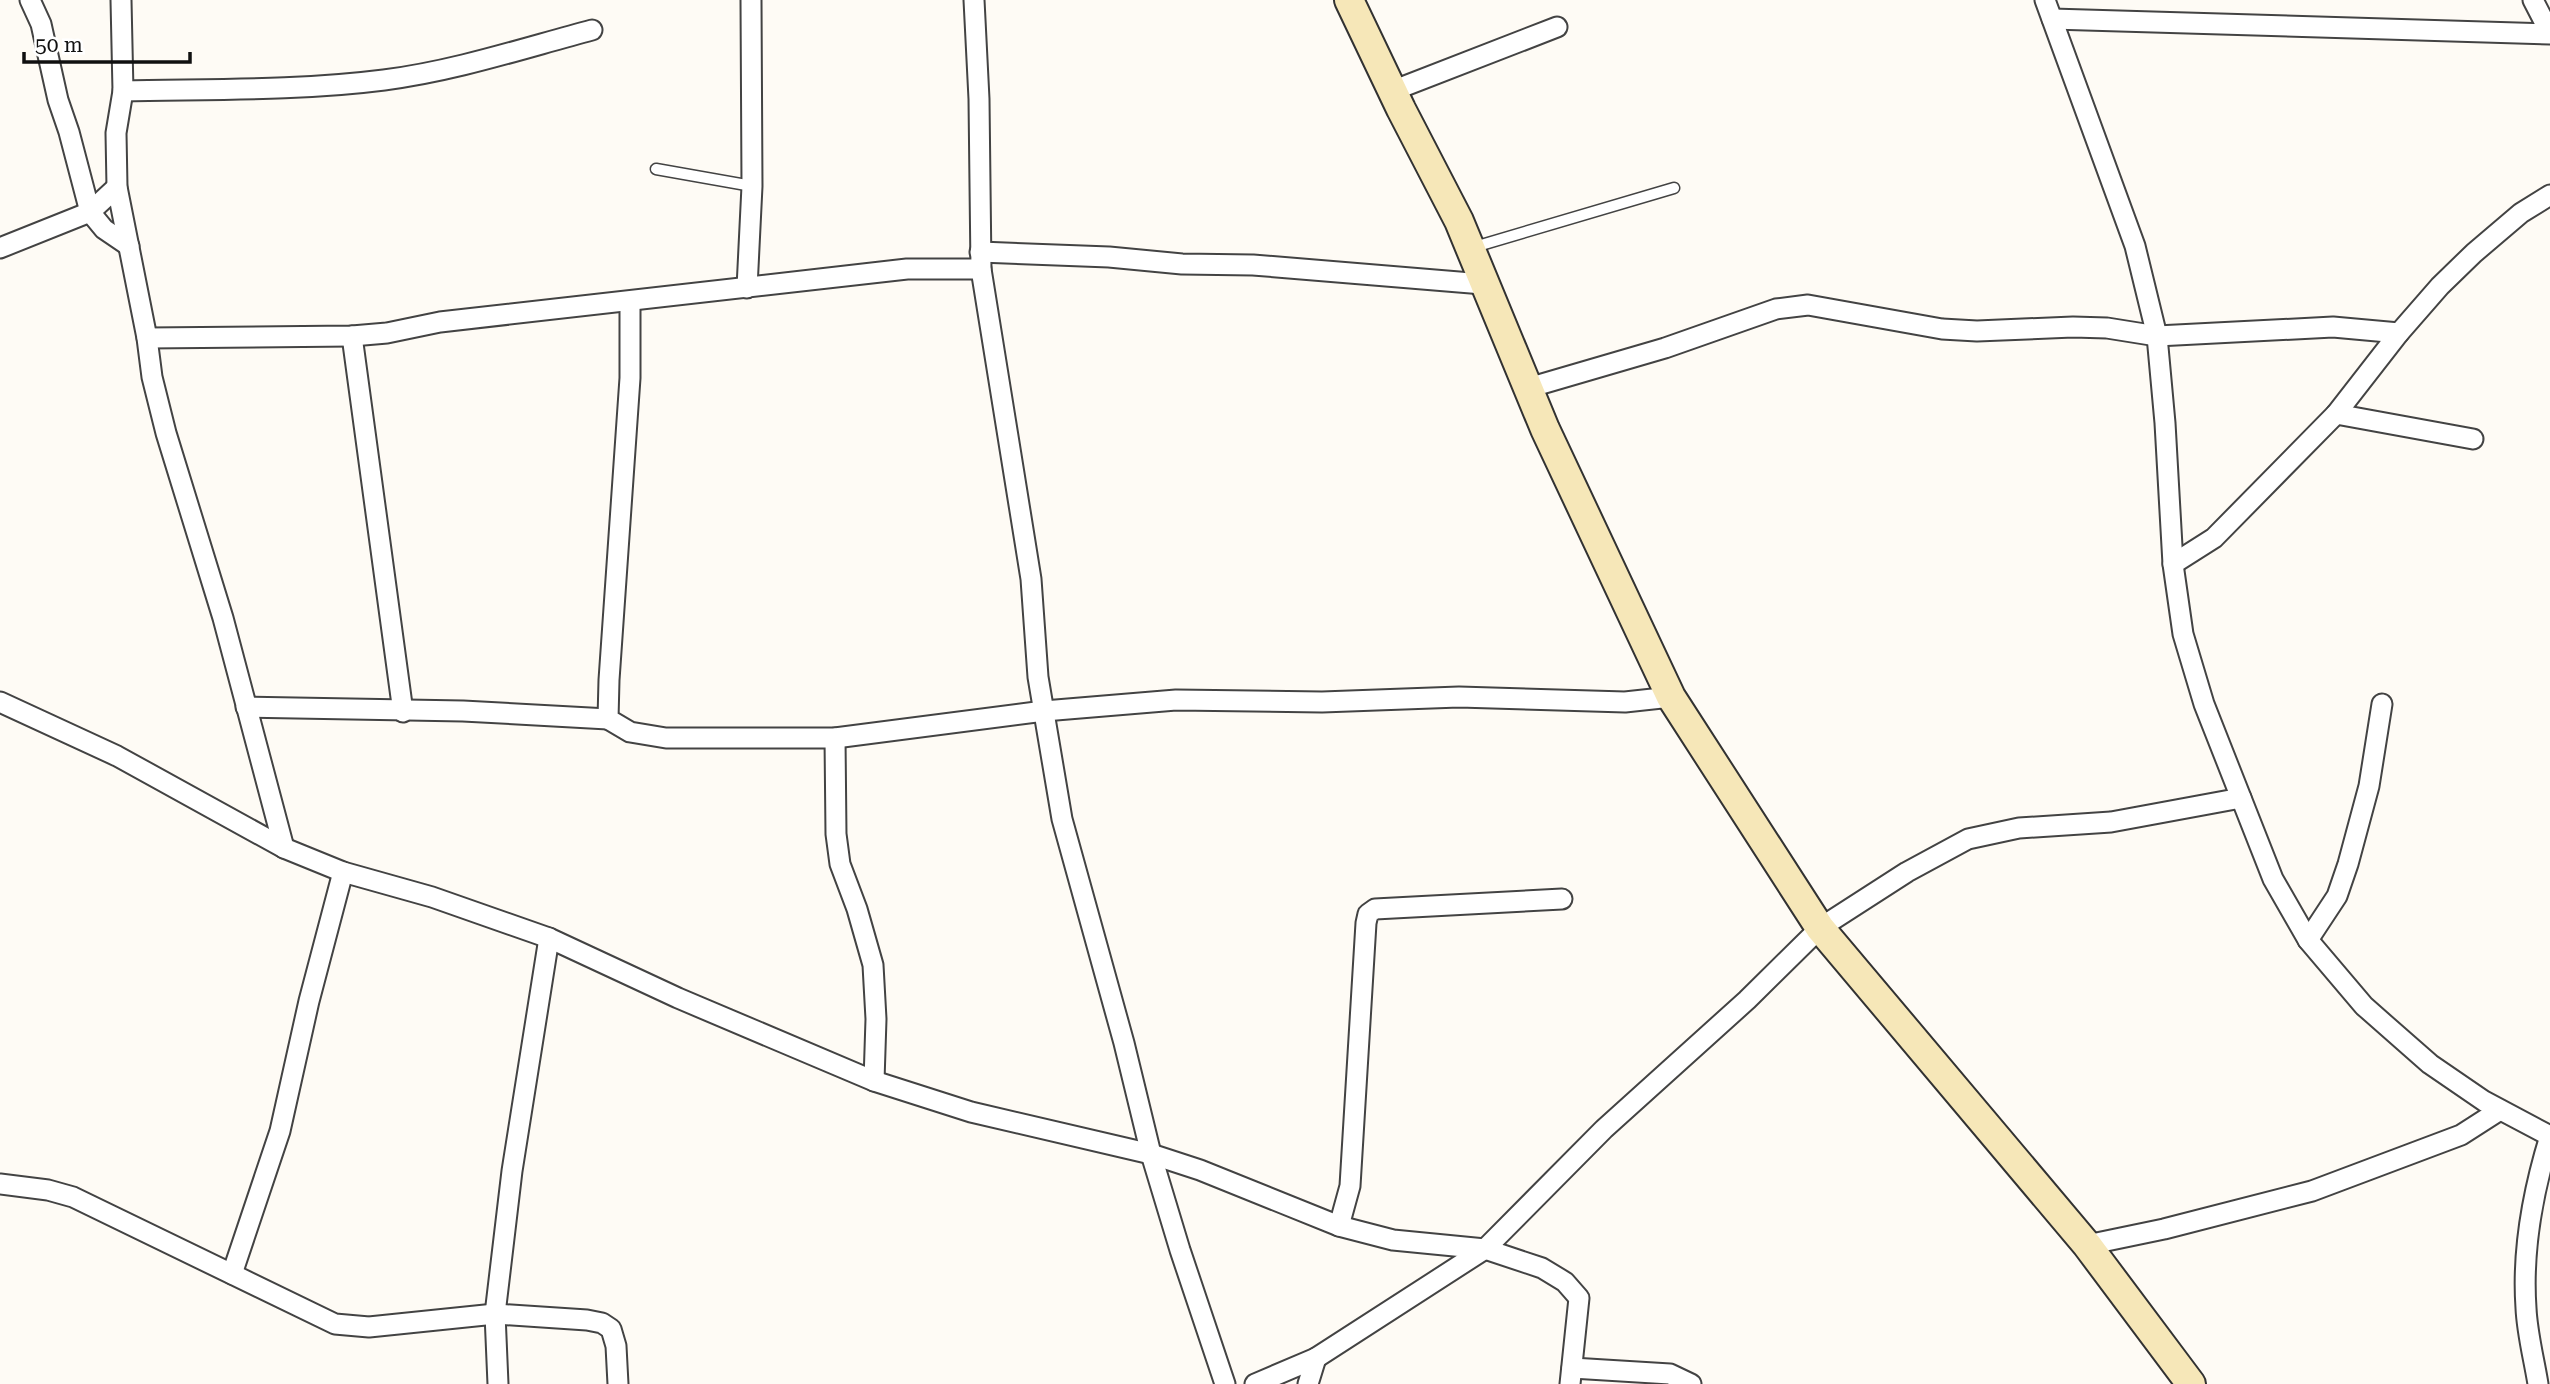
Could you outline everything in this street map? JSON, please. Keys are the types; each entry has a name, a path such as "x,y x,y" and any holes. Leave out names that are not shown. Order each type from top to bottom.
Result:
{"street":[{"path":"30,0 41,24 58,100 90,212 104,229 129,246"},
{"path":"121,0 123,91 116,134 117,187 147,338 152,377 166,433 202,543 284,848"},
{"path":"747,288 752,186 751,0"},
{"path":"974,0 979,99 981,260 1031,579 1038,677 1062,819 1124,1043 1151,1154 1225,1384"},
{"path":"1349,0 1471,248 1483,284 1528,388 1671,697 1820,928 2087,1245 2191,1384"},
{"path":"2045,0 2135,246 2157,336 2173,564 2183,634 2204,704 2273,879 2308,940 2364,1006 2430,1064 2500,1110 2550,1136 2538,1174 2528,1237 2526,1308 2538,1384"},
{"path":"2052,19 2550,34 2533,0"},
{"path":"1392,91 1557,27"},
{"path":"123,91 385,80 438,71 593,30"},
{"path":"0,248 90,212 117,187"},
{"path":"2173,564 2214,538 2336,414 2399,332 2440,286 2521,213 2550,195"},
{"path":"147,338 352,336 387,333 440,322 981,260 1098,256 1182,264 1253,265 1483,284"},
{"path":"608,719 630,378 630,302"},
{"path":"1528,388 1665,348 1776,309 1808,305 1942,329 1977,331 2073,327 2107,328 2157,336 2333,327 2399,332"},
{"path":"352,336 403,712"},
{"path":"2336,414 2473,439"},
{"path":"246,707 403,712 463,711 608,719 630,732 666,738 835,738 1044,711 1176,700 1322,702 1458,697 1625,702 1671,697"},
{"path":"0,702 117,756 284,848 343,872 432,897 549,939 678,998 874,1081 971,1112 1151,1154 1200,1170 1339,1226 1394,1240 1485,1249 1542,1268 1565,1282 1579,1298 1571,1376 1670,1374 1691,1384"},
{"path":"2308,940 2337,895 2348,864 2369,786 2382,704"},
{"path":"835,738 836,834 840,864 857,909 873,965 876,1019 874,1081"},
{"path":"1255,1384 1316,1358 1485,1249 1604,1129 1746,1000 1820,928 1907,872 1968,839 2019,828 2111,822 2241,798"},
{"path":"232,1274 280,1131 309,1001 343,872"},
{"path":"1339,1226 1350,1185 1368,914 1375,909 1562,899"},
{"path":"498,1384 495,1314 512,1171 549,939"},
{"path":"2087,1245 2164,1229 2312,1191 2461,1135 2500,1110"},
{"path":"0,1184 48,1189 73,1197 335,1324 354,1327 495,1314 602,1323 611,1329 616,1346 618,1384"},
{"path":"1308,1384 1316,1358"}],"lane":[{"path":"656,169 752,186"},
{"path":"1471,248 1674,188"}]}
